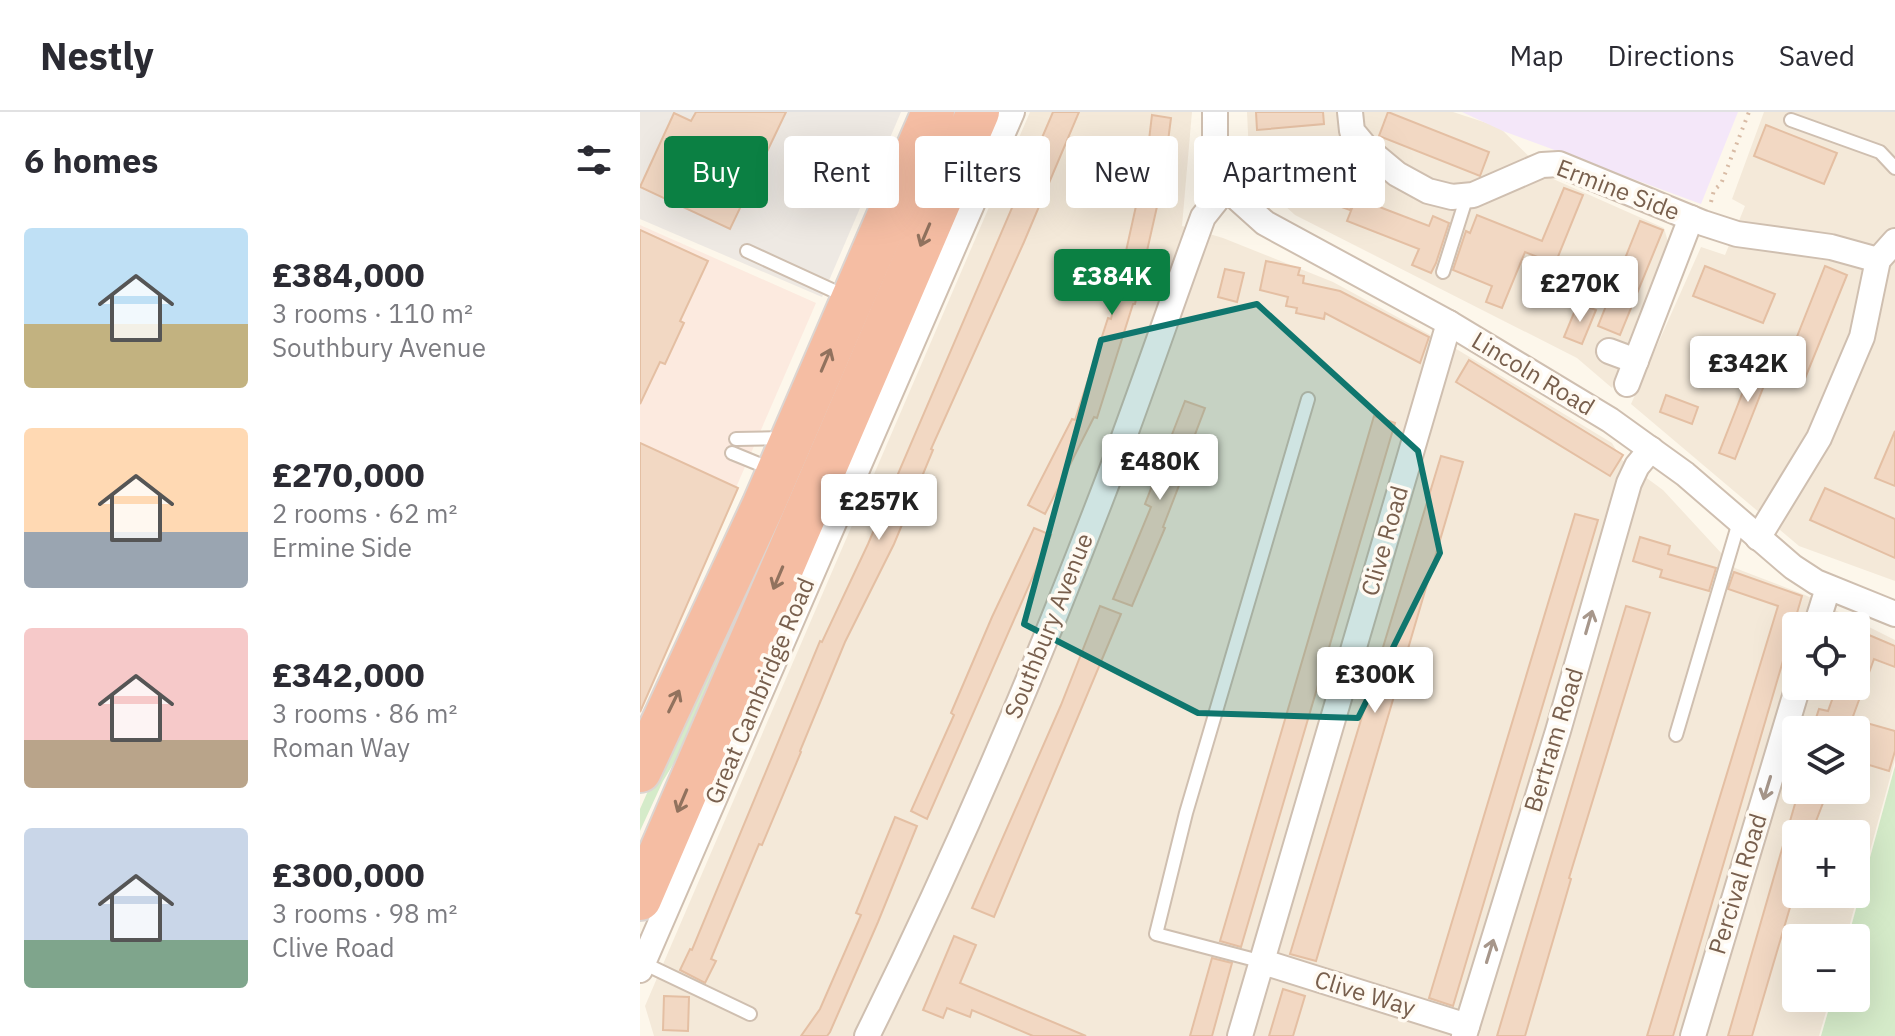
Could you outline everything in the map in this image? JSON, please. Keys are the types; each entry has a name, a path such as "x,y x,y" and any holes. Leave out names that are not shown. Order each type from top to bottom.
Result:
{"highway":[{"path":"640,771 782,473 795,431 933,112"},
{"name":"Great Cambridge Road","path":"640,899 978,112"}],"street":[{"name":"Great Cambridge Road","path":"642,966 1012,112"},
{"path":"1215,112 1215,136"},
{"name":"Ermine Side","path":"1350,112 1352,131 1367,149 1397,174 1428,191 1452,197 1467,196 1550,163 1559,164 1691,218 1749,237 1831,247 1878,260"},
{"name":"Southbury Avenue","path":"867,1036 899,973 1029,677 1108,479 1203,217 1210,208"},
{"name":"Lincoln Road","path":"1248,208 1265,223 1449,323 1610,420 1685,474 1793,567 1828,588 1895,614"},
{"name":"Ermine Side","path":"1627,384 1691,218"},
{"path":"1748,530 1819,438 1862,337 1878,260 1895,241"},
{"name":"Clive Road","path":"1240,1036 1449,323"},
{"path":"1609,351 1636,361"},
{"name":"Bertram Road","path":"1466,1031 1558,731 1629,483 1637,466 1651,449"},
{"path":"1820,612 1828,588"},
{"name":"Percival Road","path":"1693,1036 1794,700"},
{"name":"Clive Way","path":"1263,962 1466,1031"}],"lane":[{"path":"1791,120 1880,152 1895,168"},
{"path":"1443,272 1467,196"},
{"path":"747,251 852,299"},
{"path":"840,398 875,352"},
{"path":"1263,962 1156,934 1186,813 1308,399"},
{"path":"736,439 776,440 795,431"},
{"path":"732,453 782,473"},
{"path":"1676,735 1748,530"},
{"path":"642,966 750,1014"}],"path":[{"path":"1711,201 1714,190 1721,184 1749,112"}],"highlighted area":[{"path":"1257,304 1418,451 1440,553 1358,718 1198,713 1024,624 1101,340"}],"shaded area":[{"path":"640,112 901,112 891,136 784,136 784,208 860,208 822,297 640,219"},
{"path":"1030,112 1192,112 1182,226 1223,238 1333,282 1458,350 1612,443 1622,460 1663,490 1735,568 1805,595 1839,612 1782,612 1782,700 1870,700 1870,628 1895,640 1895,760 1870,851 1870,820 1782,820 1782,908 1854,908 1850,924 1782,924 1782,1012 1826,1012 1819,1036 654,1036 645,1006 989,208 1050,208 1050,136 1020,136"},
{"path":"1247,112 1453,112 1499,127 1551,178 1664,228 1670,249 1612,388 1577,358 1295,215 1287,208 1385,208 1385,136 1248,136"},
{"path":"1462,112 1738,112 1701,204 1503,131"},
{"path":"1764,112 1895,112 1895,581 1799,546 1631,404 1701,247 1725,255 1745,206 1732,199"},
{"path":"640,225 816,303 640,709"}],"green space":[{"path":"804,482 686,743 663,781 640,831 640,809 782,487"},
{"path":"1895,766 1895,1036 1821,1036 1828,1012 1870,1012 1870,924 1852,924 1856,908 1870,908 1870,857"}],"building":[{"path":"696,112 786,112 768,150 768,136 664,136 664,198 640,187 674,113 691,121"},
{"path":"1053,112 1079,112 1069,136 1066,136 1050,181 1050,136 1043,136"},
{"path":"1256,112 1323,112 1324,124 1257,130"},
{"path":"1388,112 1489,152 1480,176 1379,136"},
{"path":"1152,115 1171,118 1169,136 1149,136"},
{"path":"1766,125 1837,153 1824,184 1754,156"},
{"path":"1564,188 1583,195 1555,264 1525,252 1502,308 1486,302 1492,286 1453,270 1466,231 1470,233 1477,215 1542,241"},
{"path":"685,208 740,208 730,229"},
{"path":"1012,208 1038,208 931,449 894,544 845,642 762,845 759,844 711,959 716,961 705,983 680,970 692,950 820,641 868,544"},
{"path":"1136,208 1157,208 1135,304 1097,418 1094,417 1045,514 1028,505 1072,419 1075,420 1108,318 1111,319"},
{"path":"1352,208 1382,208 1429,226 1433,216 1449,223 1431,273 1412,265 1419,249 1347,221"},
{"path":"1640,221 1663,230 1620,335 1598,326"},
{"path":"640,230 708,261 680,321 684,323 665,364 660,362 640,404"},
{"path":"1266,261 1300,268 1298,275 1304,276 1303,283 1340,291 1429,337 1420,363 1325,313 1324,319 1296,313 1297,308 1286,306 1288,297 1260,290"},
{"path":"1705,266 1775,294 1763,323 1693,296"},
{"path":"1825,266 1847,275 1804,381 1783,372"},
{"path":"1225,269 1244,273 1237,302 1218,297"},
{"path":"1578,303 1596,310 1582,344 1564,337"},
{"path":"1760,348 1776,355 1735,459 1719,453"},
{"path":"1469,360 1623,455 1610,476 1456,382"},
{"path":"1666,395 1698,407 1692,424 1660,412"},
{"path":"1185,401 1205,408 1165,528 1132,606 1113,599 1151,507 1145,504"},
{"path":"1374,416 1395,423 1241,947 1220,941"},
{"path":"1895,431 1895,486 1875,478"},
{"path":"640,443 738,488 640,712"},
{"path":"1441,456 1463,462 1316,961 1290,954"},
{"path":"1825,488 1895,519 1895,558 1810,520"},
{"path":"1575,514 1598,520 1453,1006 1429,998"},
{"path":"1034,528 1051,535 927,819 911,811 954,715 951,713 992,617"},
{"path":"1640,537 1670,546 1668,554 1716,568 1709,591 1660,577 1662,570 1633,561"},
{"path":"1734,572 1802,596 1797,612 1782,612 1782,664 1673,1036 1647,1036 1778,606 1728,589"},
{"path":"1100,606 1121,614 994,917 972,908 1061,705"},
{"path":"1626,606 1650,613 1569,878 1525,1036 1497,1036"},
{"path":"1870,635 1895,646 1895,667 1874,659 1870,670"},
{"path":"1832,700 1859,700 1853,716 1817,716 1819,709 1828,711"},
{"path":"1870,724 1895,731 1895,751 1889,771 1870,765"},
{"path":"1795,804 1823,804 1816,820 1790,820"},
{"path":"895,817 917,826 878,922 830,1032 827,1036 801,1036 820,1009 861,915 856,913"},
{"path":"1782,849 1782,908 1790,908 1785,924 1782,924 1782,934 1752,1036 1728,1036"},
{"path":"954,936 976,945 960,983 1086,1036 1033,1036 972,1010 970,1017 947,1008 943,1018 923,1010"},
{"path":"1212,958 1232,963 1212,1036 1190,1036"},
{"path":"1283,989 1305,996 1293,1036 1269,1036"},
{"path":"664,996 689,997 688,1031 663,1030"}]}
